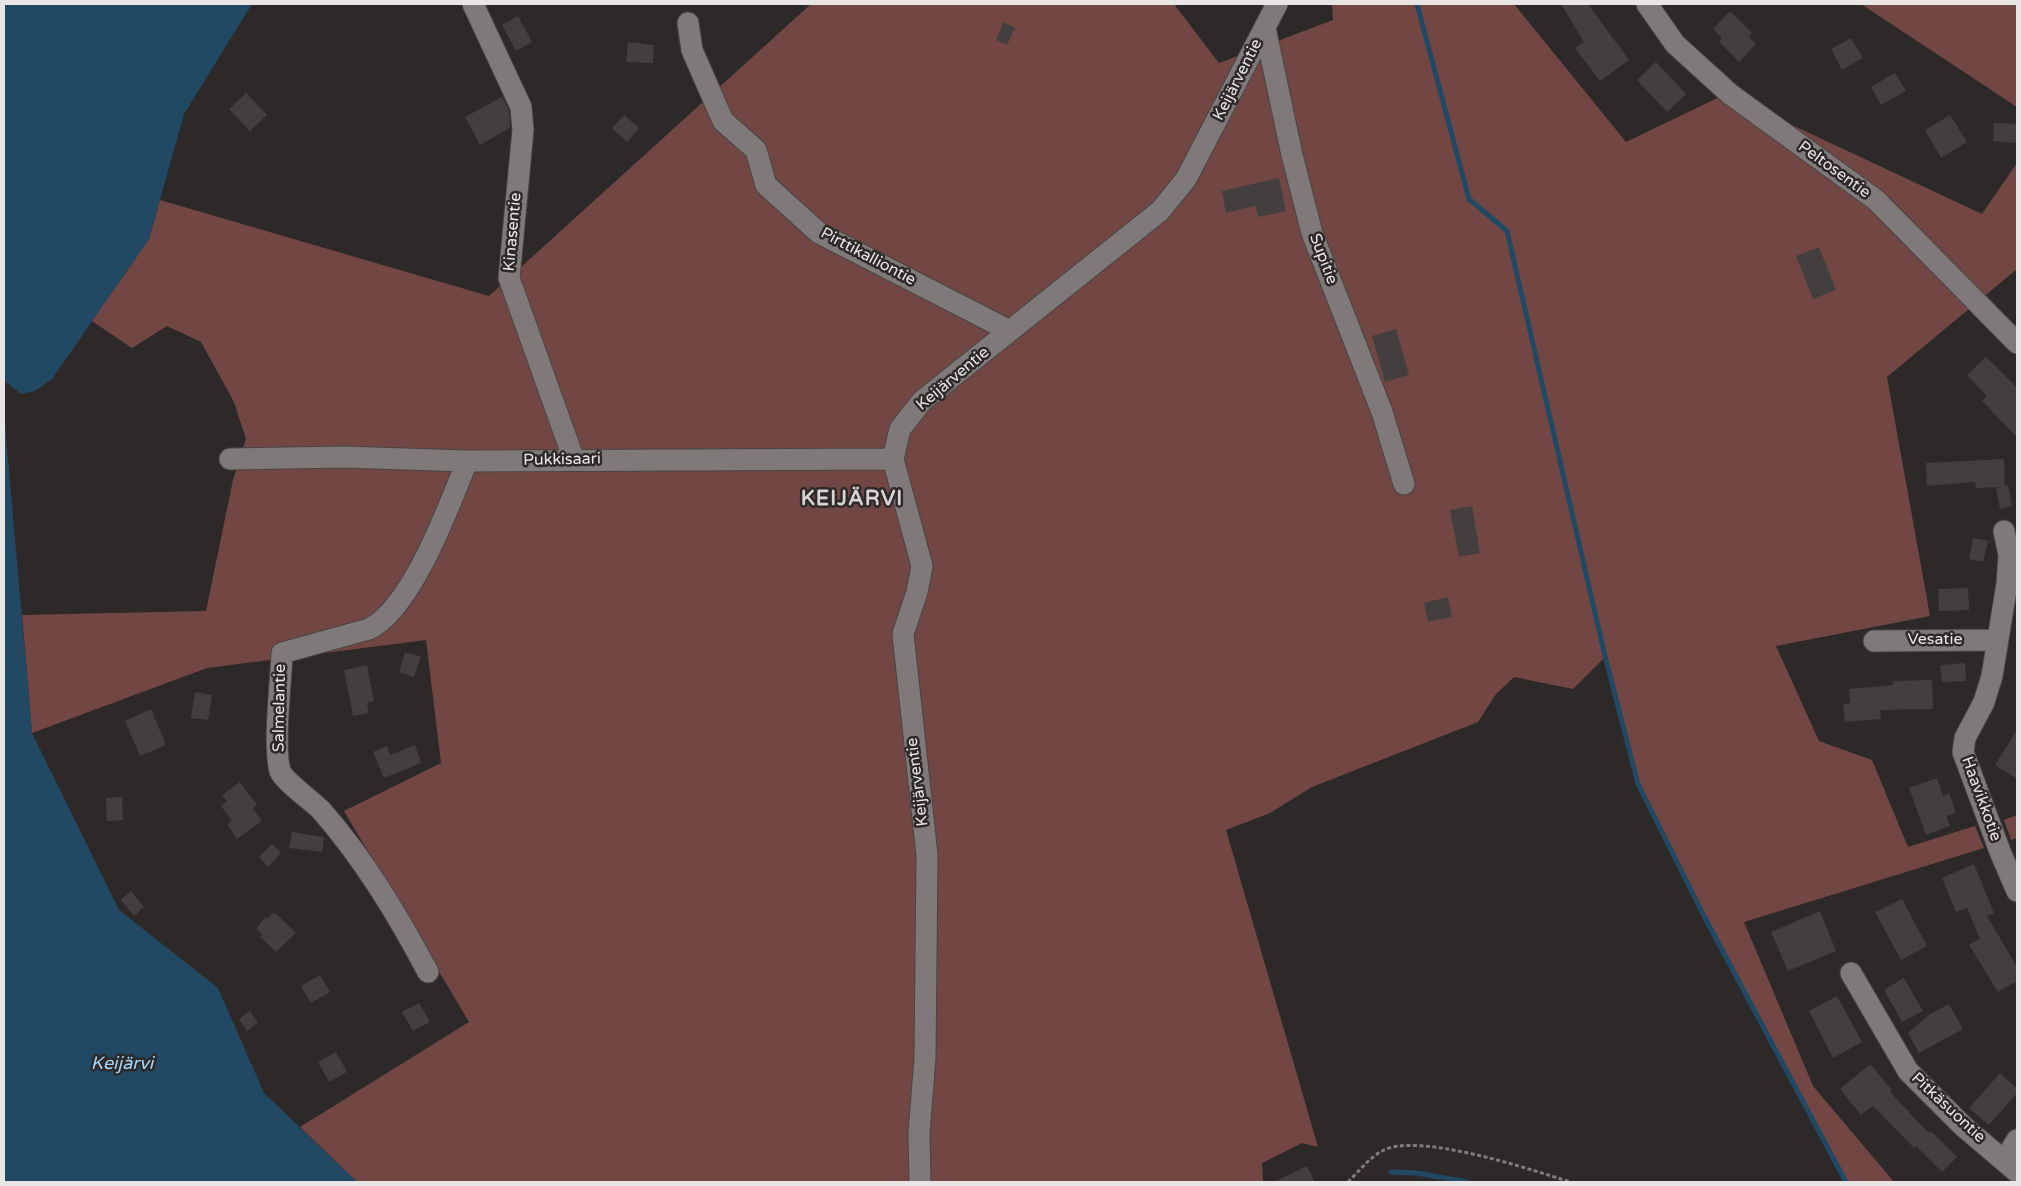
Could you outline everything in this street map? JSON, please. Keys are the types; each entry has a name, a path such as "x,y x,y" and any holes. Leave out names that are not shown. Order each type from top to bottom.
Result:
{"street":[{"name":"Kinasentie","path":"473,4 521,107 523,130 509,278 574,460"},
{"name":"Keijärventie","path":"920,1182 919,1133 925,1058 927,855 903,634 917,592 922,566 893,459 900,429 922,401 1160,211 1186,179 1277,4"},
{"name":"Peltosentie","path":"1647,4 1675,44 1730,94 1876,200 2017,343"},
{"name":"Pirttikalliontie","path":"688,23 692,50 723,121 756,150 766,185 819,233 1010,331"},
{"name":"Supitie","path":"1265,28 1292,154 1312,233 1382,412 1404,484"},
{"name":"Pukkisaari","path":"230,459 344,457 468,461 893,459"},
{"name":"Salmelantie","path":"428,972 395,911 353,849 319,809 281,772 278,750 282,653 369,629 382,623 394,609 435,542 468,461"},
{"name":"Haavikkotie","path":"2004,531 2009,555 2007,584 1992,676 1984,702 1970,725 1963,752 2001,854 2017,890"},
{"name":"Vesatie","path":"1874,641 1997,640"},
{"name":"Pitkäsuontie","path":"1851,973 1908,1071 1962,1126 2011,1166"},
{"path":"2011,1166 2017,1140"}],"path":[{"path":"1348,1182 1382,1151 1404,1147 1421,1147 1454,1149 1570,1182"}],"shaded area":[{"path":"811,4 1174,4 1219,63 1333,20 1332,4 1514,4 1626,142 1726,94 1982,214 2017,163 2017,269 1887,377 1930,616 1776,646 1819,741 1872,760 1908,847 1975,826 1984,848 1744,922 1813,1086 1894,1182 1846,1182 1704,916 1638,784 1605,657 1573,689 1514,677 1496,694 1478,722 1312,787 1270,813 1226,830 1318,1147 1302,1143 1262,1163 1263,1182 357,1182 300,1127 469,1022 344,811 441,763 426,640 207,668 32,733 22,615 206,611 233,480 246,439 234,402 201,342 167,326 132,348 92,321 149,239 160,200 489,296"},
{"path":"1861,4 2017,4 2017,107"},
{"path":"2017,815 2017,838 2011,840 2004,820"}],"water":[{"path":"4,4 252,4 184,114 149,239 52,379 35,391 21,394 4,380"},
{"name":"Keijärvi","path":"4,414 32,733 119,910 218,988 264,1093 357,1182 4,1182"}],"building":[{"path":"1561,4 1588,4 1629,60 1600,81 1575,48 1584,42"},
{"path":"1730,11 1752,33 1749,37 1756,44 1739,62 1719,42 1722,38 1713,29"},
{"path":"518,16 532,42 516,51 502,25"},
{"path":"1004,22 1015,28 1007,45 996,40"},
{"path":"1851,38 1863,58 1842,70 1831,49"},
{"path":"628,42 654,45 653,63 626,62"},
{"path":"1656,62 1686,94 1667,112 1637,80"},
{"path":"1895,73 1906,91 1881,105 1871,87"},
{"path":"246,93 267,115 250,131 229,109"},
{"path":"502,97 509,110 510,128 480,145 465,117"},
{"path":"624,115 639,128 627,142 612,128"},
{"path":"1950,115 1967,142 1941,158 1925,130"},
{"path":"1994,123 2017,124 2017,143 1993,141"},
{"path":"1279,178 1286,211 1259,217 1255,206 1226,213 1222,191"},
{"path":"1819,247 1836,290 1813,299 1796,256"},
{"path":"1396,329 1409,375 1385,382 1372,336"},
{"path":"1986,357 2017,388 2017,437 1982,401 1987,396 1967,375"},
{"path":"2004,459 2005,486 2008,485 2012,506 2000,509 1996,488 2002,487 1976,488 1975,482 1927,486 1926,463"},
{"path":"1472,506 1480,553 1459,557 1450,510"},
{"path":"1973,538 1988,541 1983,562 1969,559"},
{"path":"1968,588 1969,610 1939,611 1938,589"},
{"path":"1448,597 1452,617 1428,622 1424,603"},
{"path":"405,652 421,657 414,677 399,672"},
{"path":"1965,663 1966,681 1942,682 1940,665"},
{"path":"367,665 374,701 367,703 369,713 353,716 344,670"},
{"path":"1932,680 1933,709 1880,710 1881,719 1845,722 1843,704 1850,703 1849,689 1893,685 1893,681"},
{"path":"195,692 212,695 208,720 191,718"},
{"path":"151,709 166,745 140,756 125,721"},
{"path":"2017,730 2017,779 1995,765"},
{"path":"415,745 421,763 384,778 373,752 387,746 390,755"},
{"path":"1937,778 1943,796 1949,793 1956,813 1946,816 1950,826 1926,835 1909,788"},
{"path":"240,782 257,805 252,808 262,821 237,839 227,824 232,821 221,806 227,801 222,795"},
{"path":"122,797 123,820 107,821 106,798"},
{"path":"292,832 324,837 322,852 289,848"},
{"path":"272,844 281,853 268,867 259,857"},
{"path":"1974,864 1994,913 1987,916 2017,967 2017,981 1998,992 1969,945 1980,939 1967,908 1956,912 1942,878"},
{"path":"131,891 144,907 134,916 121,900"},
{"path":"1902,899 1927,946 1901,960 1875,912"},
{"path":"1820,911 1836,951 1788,971 1771,932"},
{"path":"274,912 296,933 276,952 260,937 262,934 256,929 265,917 267,919"},
{"path":"320,975 330,992 311,1003 301,986"},
{"path":"1904,978 1923,1011 1902,1022 1884,990"},
{"path":"1837,996 1862,1042 1833,1058 1809,1011"},
{"path":"419,1003 430,1022 413,1031 402,1012"},
{"path":"1949,1004 1963,1029 1919,1053 1908,1033 1930,1014"},
{"path":"250,1011 258,1023 247,1031 239,1019"},
{"path":"336,1052 347,1072 329,1082 318,1062"},
{"path":"1870,1064 1892,1090 1890,1092 1929,1133 1931,1131 1957,1157 1942,1172 1916,1146 1914,1148 1873,1106 1861,1115 1840,1089"},
{"path":"2000,1073 2017,1089 2017,1093 1989,1125 1969,1108"},
{"path":"1307,1166 1315,1182 1274,1182"}],"waterway":[{"path":"1417,4 1469,199 1507,231 1605,656 1638,784 1704,916 1846,1182"},
{"path":"1391,1172 1417,1173 1467,1182"}],"district":[{"name":"KEIJÄRVI","path":"852,499"}]}
